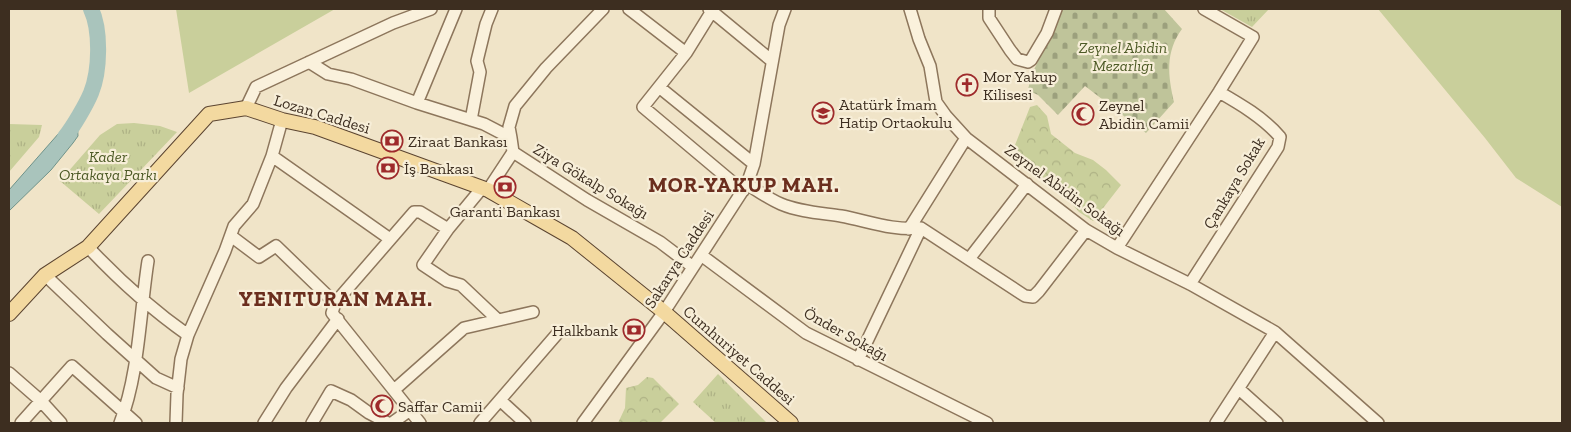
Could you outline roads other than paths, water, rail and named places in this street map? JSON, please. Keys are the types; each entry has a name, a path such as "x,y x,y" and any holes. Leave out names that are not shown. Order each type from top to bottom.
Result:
{"main road":[{"name":"Lozan Caddesi","path":"9,314 45,275 88,247 209,114 246,108 282,120 315,127 485,189 572,238 664,312"},
{"name":"Cumhuriyet Caddesi","path":"664,312 787,422"}],"street":[{"path":"246,108 256,87 392,23 430,9"},
{"path":"417,103 456,9"},
{"path":"471,120 480,72 477,61 486,24 492,9"},
{"name":"Ziya Gökalp Sokağı","path":"603,9 546,68 515,106 509,127 513,152 587,200 660,242 693,267"},
{"path":"629,9 686,53"},
{"name":"Sakarya Caddesi","path":"583,423 664,312 745,188 754,164 779,25 785,9"},
{"name":"Zeynel Abidin Sokağı","path":"910,9 930,66 936,102 966,138 1086,230 1117,248 1190,284 1275,332 1378,423"},
{"path":"989,9 989,18 1010,50 1017,59 1028,62 1047,33 1056,9"},
{"path":"1117,248 1254,36 1204,9"},
{"path":"772,61 711,10 686,53 642,108 745,188 780,204 801,210 879,225 909,229 921,228 1025,296 1033,297 1039,291 1086,230"},
{"path":"309,62 328,74 351,79 417,103 484,124 511,138"},
{"path":"659,87 754,164"},
{"name":"Çankaya Sokak","path":"1190,284 1278,147 1280,137 1272,128 1239,103 1219,92"},
{"path":"176,423 182,358 188,335 234,226 253,204 272,156 282,120"},
{"path":"909,229 966,138"},
{"path":"498,320 461,285 447,281 423,265 448,229 485,189 513,152"},
{"path":"272,156 390,239"},
{"path":"968,259 1027,184"},
{"path":"420,423 332,313 336,303 414,212 420,212 448,229"},
{"path":"858,360 921,228"},
{"path":"231,236 259,257 276,246 336,303"},
{"path":"88,247 110,271 142,300 188,335"},
{"name":"Önder Sokağı","path":"701,255 806,333 987,423"},
{"path":"122,418 135,360 148,261"},
{"path":"45,275 156,378 178,388"},
{"path":"394,390 464,328 533,312"},
{"path":"264,423 286,388 338,319"},
{"path":"1216,423 1275,332"},
{"path":"480,423 557,334"},
{"path":"21,423 72,366 122,418 136,423"},
{"path":"9,374 61,423"},
{"path":"1239,389 1277,423"},
{"path":"312,423 331,391 351,400 373,420 388,423"},
{"path":"500,400 525,423"},
{"path":"392,423 410,410"}],"water":[{"path":"77,118 78,136 73,143 51,170 9,211 9,190 59,133"}],"waterway":[{"path":"65,137 89,98 94,84 98,62 98,39 91,9"}],"place":[{"name":"Mor Yakup Kilisesi","path":"967,85"},
{"name":"Atatürk İmam Hatip Ortaokulu","path":"823,113"},
{"name":"Zeynel Abidin Camii","path":"1083,114"},
{"name":"Ziraat Bankası","path":"392,141"},
{"name":"İş Bankası","path":"388,168"},
{"name":"Garanti Bankası","path":"505,187"},
{"name":"Halkbank","path":"634,330"},
{"name":"Saffar Camii","path":"382,406"}],"district":[{"name":"MOR-YAKUP MAH.","path":"744,184"},
{"name":"YENITURAN MAH.","path":"336,298"}],"park label":[{"name":"Zeynel Abidin Mezarlığı","path":"1123,56"},
{"name":"Kader Ortakaya Parkı","path":"108,165"}]}
